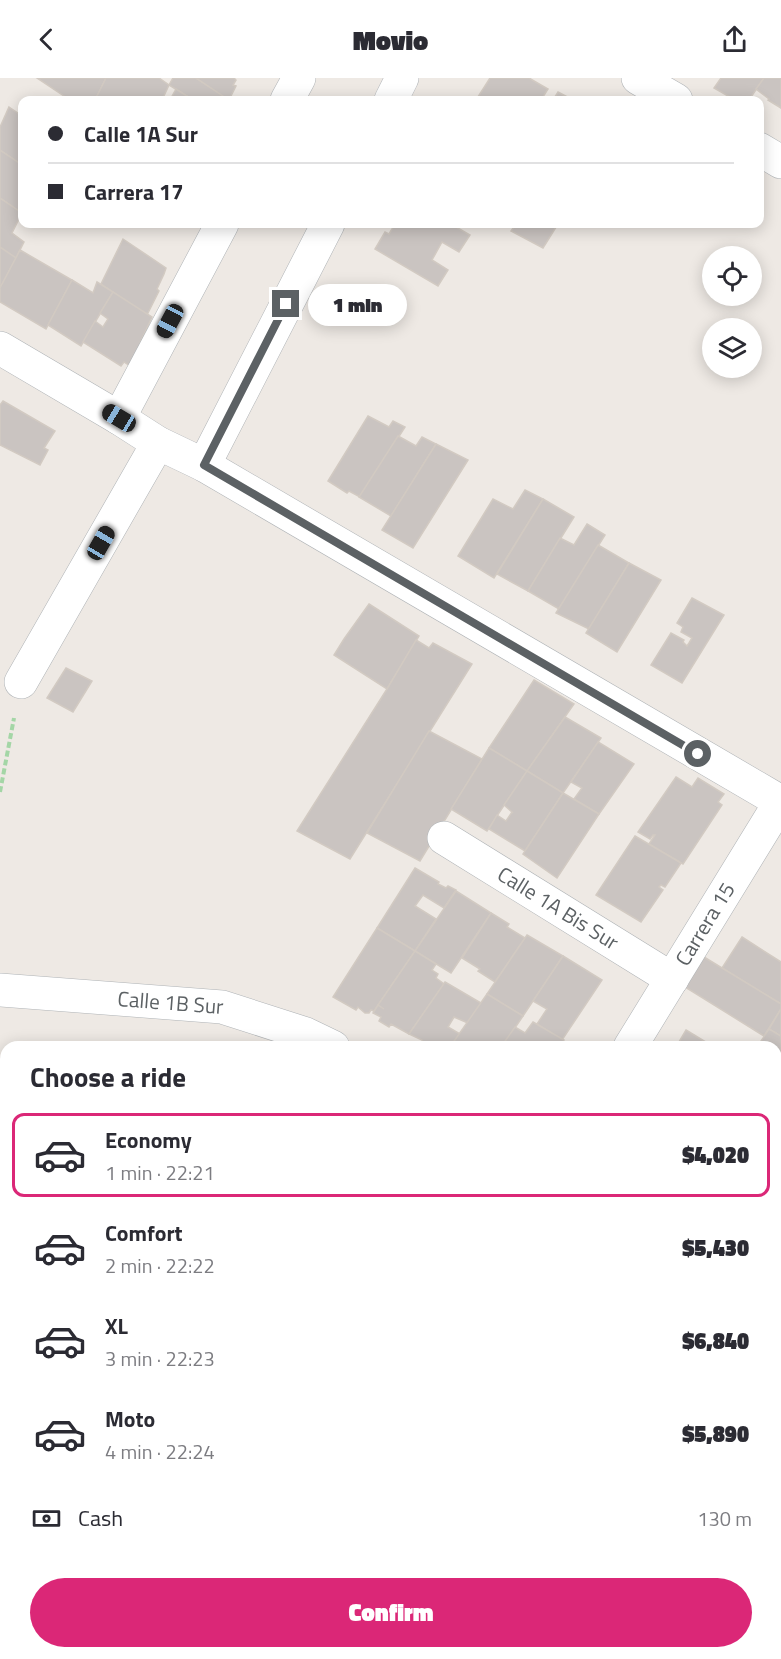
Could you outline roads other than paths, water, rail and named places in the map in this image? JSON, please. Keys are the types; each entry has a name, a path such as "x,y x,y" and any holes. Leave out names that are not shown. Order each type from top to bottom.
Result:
{"street":[{"path":"289,96 299,78"},
{"path":"393,96 402,78"},
{"path":"638,78 669,96"},
{"path":"764,152 781,162"},
{"path":"119,418 220,228"},
{"path":"204,465 326,228"},
{"path":"0,348 158,443 204,465 781,802"},
{"path":"21,682 158,443"},
{"name":"Carrera 15","path":"634,1041 781,802"},
{"name":"Calle 1A Bis Sur","path":"444,838 672,979"},
{"name":"Calle 1B Sur","path":"0,990 222,1007 306,1034 321,1041"}]}
